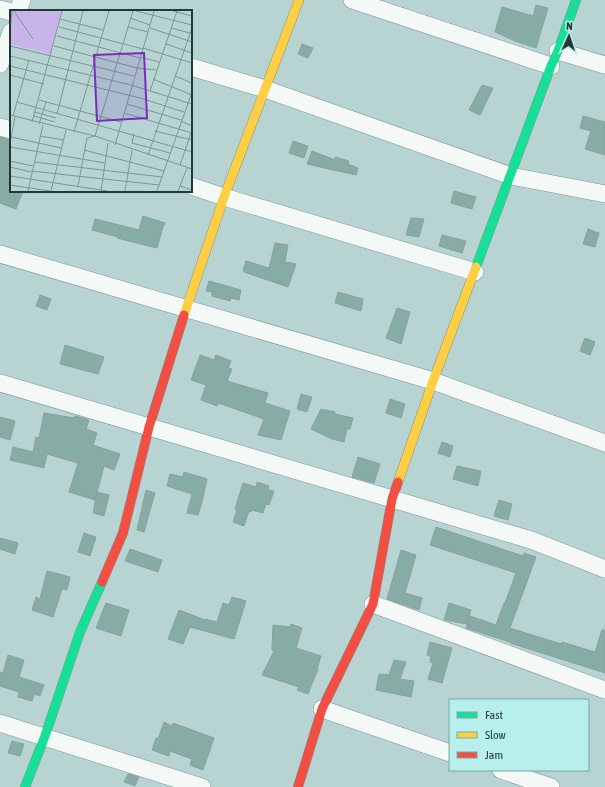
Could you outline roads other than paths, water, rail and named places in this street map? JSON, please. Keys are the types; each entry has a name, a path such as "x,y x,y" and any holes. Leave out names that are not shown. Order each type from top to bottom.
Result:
{"street":[{"path":"18,10 22,0"},
{"path":"25,787 45,736 80,632 123,533 150,426 186,310 224,197 299,0"},
{"path":"352,0 554,59 605,66"},
{"path":"298,787 322,709 374,604 392,499 434,381 576,0"},
{"path":"0,8 10,12"},
{"path":"0,64 10,35"},
{"path":"192,67 265,89 511,176 605,194"},
{"path":"0,127 10,130"},
{"path":"192,186 475,272"},
{"path":"0,254 186,310 434,381 605,442"},
{"path":"0,383 150,426 531,540 605,569"},
{"path":"374,604 605,690"},
{"path":"322,709 449,753"},
{"path":"0,723 202,787"},
{"path":"504,771 551,787"}]}
